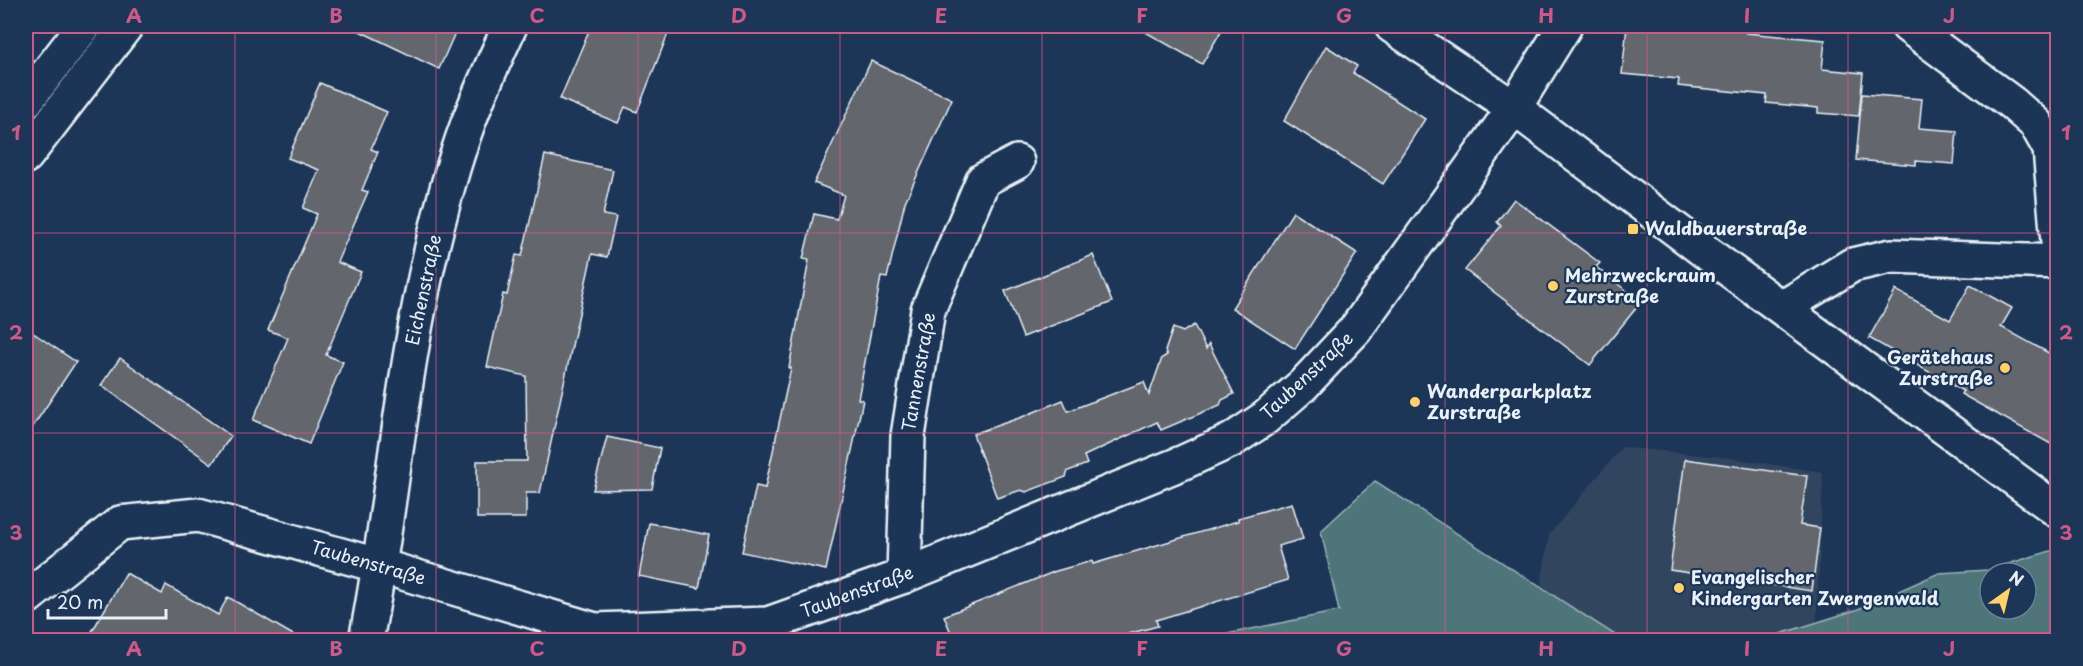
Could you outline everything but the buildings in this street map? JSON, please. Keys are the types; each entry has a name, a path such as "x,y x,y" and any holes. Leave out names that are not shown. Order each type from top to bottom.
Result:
{"street":[{"path":"26,101 84,26"},
{"path":"26,156 126,26"},
{"name":"Eichenstraße","path":"366,640 380,566 415,329 433,243 453,169 473,109 510,26"},
{"path":"1392,26 1514,108 2058,511"},
{"name":"Taubenstraße","path":"26,598 120,523 198,515 595,630 768,624 904,576 1184,462 1232,440 1265,418 1303,385 1355,330 1514,108 1565,26"},
{"path":"1908,26 2012,103 2036,124 2050,150 2058,242"},
{"name":"Tannenstraße","path":"904,576 908,436 928,310 983,180 1017,162"},
{"path":"1782,308 1852,265 1891,256 2058,262"}],"shaded area":[{"name":"Evangelischer Kindergarten Zwergenwald","path":"1622,447 1730,458 1823,472 1816,640 1532,640 1549,535"}],"green space":[{"path":"1375,481 1623,640 1198,640 1339,611 1321,531"},
{"path":"2057,549 2057,640 1761,640 1856,610 1939,573 1978,571 1978,621 2038,621 2038,561 2018,561"}],"place":[{"name":"Waldbauerstraße","path":"1633,229"},
{"name":"Mehrzweckraum Zurstraße","path":"1553,286"},
{"name":"Gerätehaus Zurstraße","path":"2005,368"},
{"name":"Wanderparkplatz Zurstraße","path":"1415,402"},
{"name":"Evangelischer Kindergarten Zwergenwald","path":"1679,588"}]}
